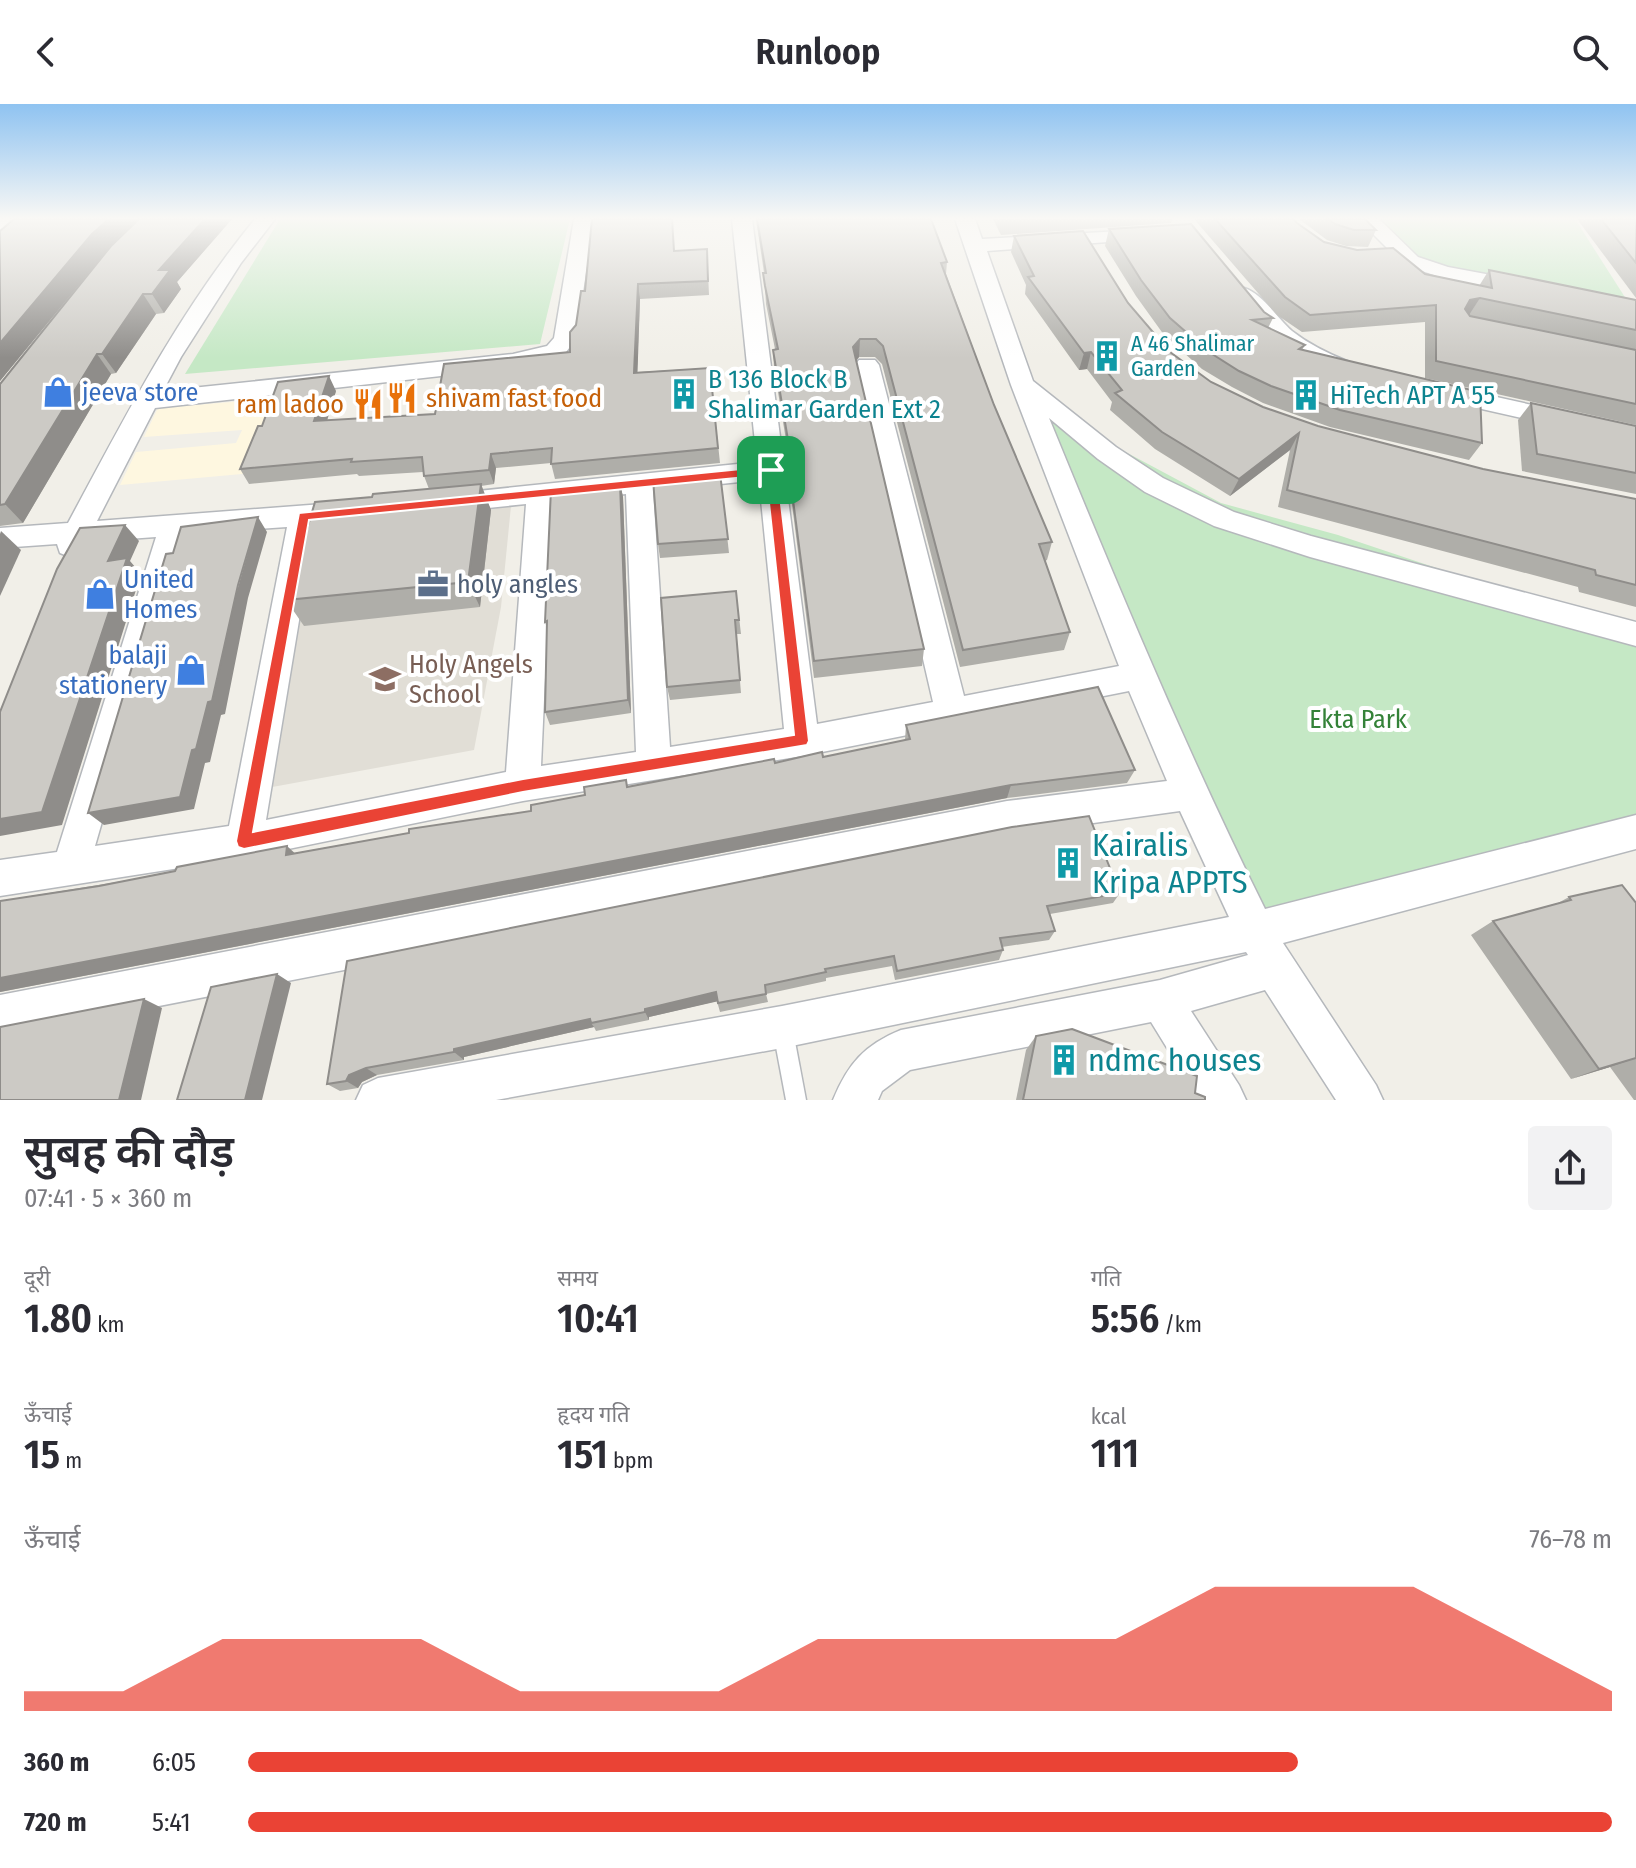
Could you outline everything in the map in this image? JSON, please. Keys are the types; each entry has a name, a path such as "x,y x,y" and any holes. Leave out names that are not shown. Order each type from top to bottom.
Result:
{"street":[{"path":"64,562 75,533 144,401 229,265"},
{"path":"144,401 513,361 555,351 565,339 577,265"},
{"path":"747,265 802,741"},
{"path":"982,265 1023,385 1139,676 1190,794 1274,968 1361,1100"},
{"path":"1421,265 1546,292"},
{"path":"1229,276 1267,322 1291,342 1323,361 1363,375"},
{"path":"867,365 952,712"},
{"path":"1023,385 1107,453 1154,485 1224,519 1310,546 1636,634"},
{"path":"1424,389 1636,436"},
{"path":"430,504 771,470"},
{"path":"639,483 654,765"},
{"path":"523,785 540,493"},
{"path":"0,538 382,509"},
{"path":"244,841 303,516"},
{"path":"70,868 173,526"},
{"path":"0,878 244,841 523,785 802,741 1139,676"},
{"path":"0,1016 544,912 1007,818 1190,794"},
{"path":"378,1100 782,1027 1254,931 1636,832"},
{"path":"855,1100 867,1076 901,1051 1160,1000 1274,968"},
{"path":"1160,1000 1224,1100"}],"lane":[{"path":"782,1027 796,1100"}],"shaded area":[{"path":"281,398 253,473 120,485 136,452 236,443 242,430 144,437 158,408"},
{"name":"Holy Angels School","path":"511,506 501,607 474,750 256,790 318,527"}],"green space":[{"path":"252,265 559,265 540,344 185,374"},
{"path":"1443,265 1605,265 1628,302"},
{"name":"Ekta Park","path":"1045,409 1221,503 1338,535 1636,635 1636,819 1257,921"}],"building":[{"path":"0,265 65,265 0,343"},
{"path":"95,265 163,265 159,270 170,270 152,294 143,294 102,354 97,354 5,504 0,505 0,384"},
{"path":"587,265 708,265 708,281 638,284 634,373 710,368 718,448 551,464 552,448 491,454 489,470 424,476 422,457 351,462 352,459 240,469 258,426 262,426 278,382 329,376 314,421 435,414 444,364 570,352 570,332 576,325 581,291 585,291"},
{"path":"765,265 942,265 994,405 1052,542 1039,544 1070,632 963,650 883,346 876,339 860,339 853,347 924,649 814,661 786,446 789,446 773,350 778,349 763,273 766,273"},
{"path":"1029,265 1105,265 1128,303 1170,352 1211,382 1263,407 1318,426 1483,469 1636,499 1636,585 1596,575 1595,570 1287,490 1299,433 1239,479 1162,432 1115,393 1122,390 1091,352 1084,353 1028,277 1034,276"},
{"path":"1132,265 1225,265 1264,312 1273,318 1252,320 1305,345 1299,349 1480,392 1482,443 1340,410 1271,386 1239,371 1209,352 1170,318"},
{"path":"1257,265 1415,265 1425,274 1492,288 1489,270 1636,300 1636,330 1480,298 1470,300 1465,309 1470,316 1636,350 1636,404 1436,361 1436,305 1310,315 1285,297"},
{"path":"1531,403 1636,426 1636,473 1537,454"},
{"path":"720,473 728,539 658,544 653,479"},
{"path":"620,483 628,700 545,712 545,622 551,489"},
{"path":"481,484 468,582 286,600 315,502"},
{"path":"258,517 238,585 212,701 208,702 196,749 192,750 180,797 88,813 166,554 173,553 181,527"},
{"path":"125,525 108,561 127,558 42,812 0,819 0,712 57,569 80,528"},
{"path":"736,591 740,680 667,687 661,598"},
{"path":"1098,687 1135,770 1011,785 0,978 0,901 99,886 287,846 286,855 409,833 409,829 531,811 531,805 585,795 584,787 626,780 627,787 774,759 775,763 822,752 823,757 910,739 906,725"},
{"path":"1089,816 1120,893 1047,906 1055,931 1000,938 1003,950 897,971 894,956 825,969 826,972 765,985 766,994 718,1003 716,992 645,1009 645,1012 591,1023 590,1019 454,1049 454,1052 366,1068 349,1075 346,1081 327,1084 347,961 1012,827"},
{"path":"1622,885 1636,903 1636,1058 1599,1069 1493,921 1571,900 1569,897"},
{"path":"277,974 245,1100 177,1100 211,987"},
{"path":"144,999 119,1100 0,1100 0,1027"},
{"name":"ndmc houses","path":"1072,1029 1197,1076 1195,1093 1205,1097 1205,1100 1023,1100 1036,1036"}],"place":[{"name":"A 46 Shalimar Garden","path":"1107,356"},
{"name":"jeeva store","path":"58,392"},
{"name":"B 136 Block B Shalimar Garden Ext 2","path":"684,394"},
{"name":"HiTech APT A 55","path":"1306,395"},
{"name":"shivam fast food","path":"402,398"},
{"name":"ram ladoo","path":"368,404"},
{"name":"holy angles","path":"433,584"},
{"name":"United Homes","path":"100,594"},
{"name":"balaji stationery","path":"191,670"},
{"name":"Holy Angels School","path":"385,679"},
{"name":"Kairalis Kripa APPTS","path":"1068,863"},
{"name":"ndmc houses","path":"1064,1060"}],"route":[{"path":"771,470 802,741 523,785 244,841 303,516 771,470"}]}
